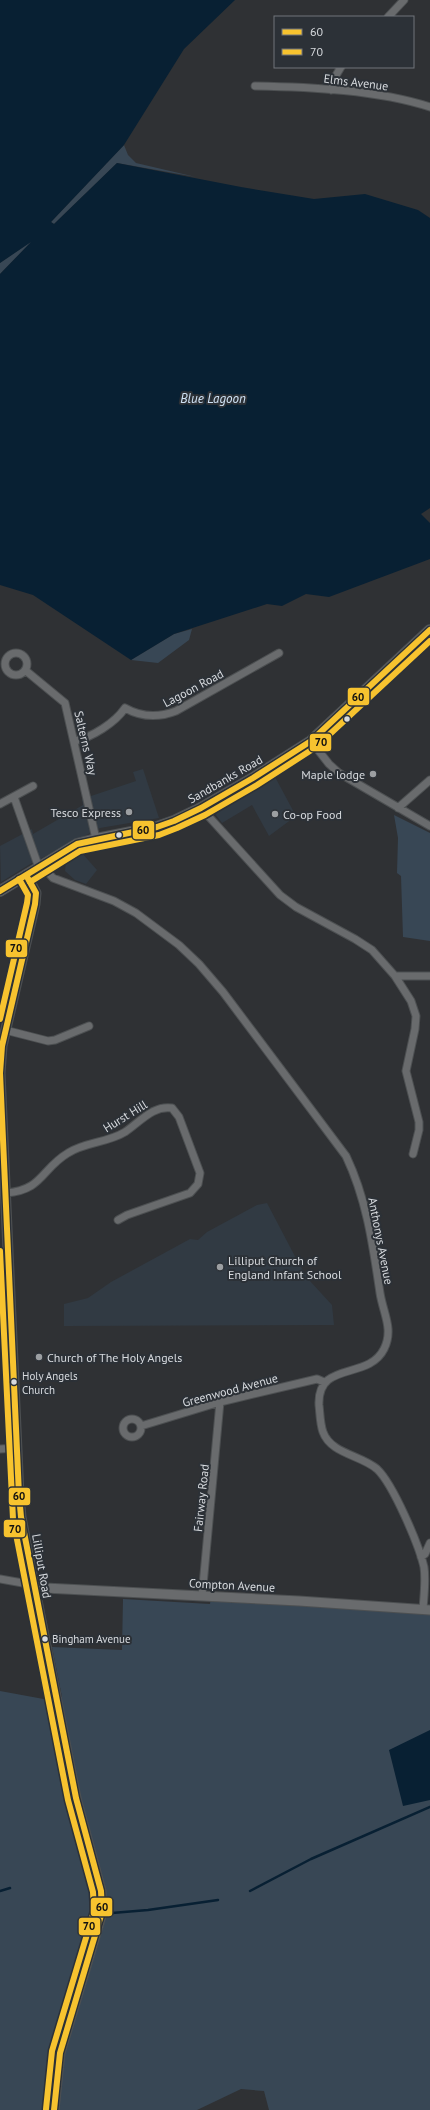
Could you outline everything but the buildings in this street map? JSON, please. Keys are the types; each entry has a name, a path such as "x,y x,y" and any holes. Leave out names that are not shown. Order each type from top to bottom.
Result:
{"main road":[{"name":"Sandbanks Road","path":"0,891 71,847 96,839 157,827 202,808 312,741 430,630"}],"street":[{"path":"389,16 404,0"},
{"path":"331,90 335,77 340,68"},
{"name":"Elms Avenue","path":"255,86 331,90 389,97 430,107"},
{"path":"0,652 7,658 5,666 10,673 17,675 26,670"},
{"name":"Salterns Way","path":"7,658 14,653 21,654 27,662 26,670 65,702 96,839"},
{"name":"Lagoon Road","path":"75,741 86,737 116,719 124,708 134,713 156,716 166,715 176,711 279,653"},
{"path":"312,741 329,764 339,773 430,826"},
{"path":"398,808 430,780"},
{"path":"0,804 33,786"},
{"path":"14,797 41,867"},
{"path":"202,808 280,895 296,907 366,947 382,960 395,976 411,1001 416,1016 415,1029 406,1071 419,1122 419,1130 413,1154"},
{"name":"Anthonys Avenue","path":"41,867 53,878 114,901 136,913 179,945 199,964 240,1014 346,1156 356,1176 370,1225 381,1296 387,1316 388,1331 384,1350 375,1359 358,1369 333,1376 324,1382"},
{"name":"Lilliput Road","path":"26,875 36,893 35,904 5,1030 0,1073 16,1448 21,1517 76,1798 102,1901 99,1923 60,2053 54,2110"},
{"path":"395,976 430,976"},
{"path":"5,1030 48,1041 55,1040 89,1026"},
{"name":"Hurst Hill","path":"6,1193 23,1191 31,1187 68,1152 117,1136 155,1110 172,1108 179,1116 200,1173 198,1184 190,1193 127,1215 118,1220"},
{"name":"Greenwood Avenue","path":"141,1426 220,1402 318,1379 324,1382"},
{"path":"324,1382 319,1400 323,1432 331,1444 370,1464 383,1477 396,1499 421,1557 425,1577 427,1609"},
{"name":"Fairway Road","path":"202,1596 220,1402"},
{"path":"0,1448 16,1448"},
{"path":"421,1557 425,1554 430,1543"},
{"path":"0,1579 34,1585"},
{"name":"Compton Avenue","path":"34,1585 45,1588 427,1609"}],"shaded area":[{"path":"124,145 128,155 136,163 196,177 117,163 54,224 51,222"},
{"path":"33,240 0,274 0,263"},
{"path":"192,629 189,640 158,663 131,660 174,634"},
{"path":"143,769 159,818 100,828 32,863 1,882 0,846 32,829 33,834 83,805 82,799 136,781 133,772"},
{"path":"274,775 296,816 269,836 252,805 222,823 216,815 218,809"},
{"path":"394,815 430,833 430,941 403,937 401,876 397,873 398,838"},
{"path":"81,852 97,870 86,884 75,880 65,871 66,861"},
{"name":"Lilliput Church of England Infant School","path":"267,1203 299,1264 310,1281 332,1305 334,1325 64,1326 64,1304 88,1298 111,1282 190,1239 198,1240 207,1232 257,1205"},
{"path":"211,1596 430,1610 430,2110 269,2110 264,2091 241,2089 197,2110 0,2110 0,1691 49,1700 62,1697 52,1647 122,1650 123,1599 210,1604"}],"water":[{"name":"Blue Lagoon","path":"0,0 235,0 184,49 124,145 51,222 54,224 117,163 241,187 314,199 365,194 418,210 430,218 430,508 421,514 430,523 430,559 329,597 306,594 282,606 267,604 174,634 131,660 33,595 0,585 0,274 31,242 0,263"},
{"path":"430,1730 430,1800 403,1806 389,1750"}],"waterway":[{"path":"250,1891 311,1859 430,1807"},
{"path":"0,1891 10,1888"},
{"path":"112,1913 148,1910 218,1900"}],"transit line":[{"name":"60","path":"0,891 77,844 157,827 174,821 201,808 253,778 311,741 430,630"},
{"name":"70","path":"30,882 80,851 159,835 205,815 257,785 316,747 430,641"},
{"name":"60","path":"26,875 36,893 35,904 2,1046 0,1073 19,1495 21,1517 76,1798 101,1891 102,1912 60,2053 54,2110"},
{"name":"70","path":"0,1019 27,903 28,895 19,879"},
{"name":"70","path":"0,1251 13,1519 68,1800 93,1892 94,1911 52,2051 46,2109"}],"place":[{"name":"Maple lodge","path":"373,774"},
{"name":"Tesco Express","path":"129,812"},
{"name":"Co-op Food","path":"275,814"},
{"name":"Lilliput Church of England Infant School","path":"220,1267"},
{"name":"Church of The Holy Angels","path":"39,1357"},
{"name":"Holy Angels Church","path":"14,1382"},
{"name":"Bingham Avenue","path":"45,1639"}]}
